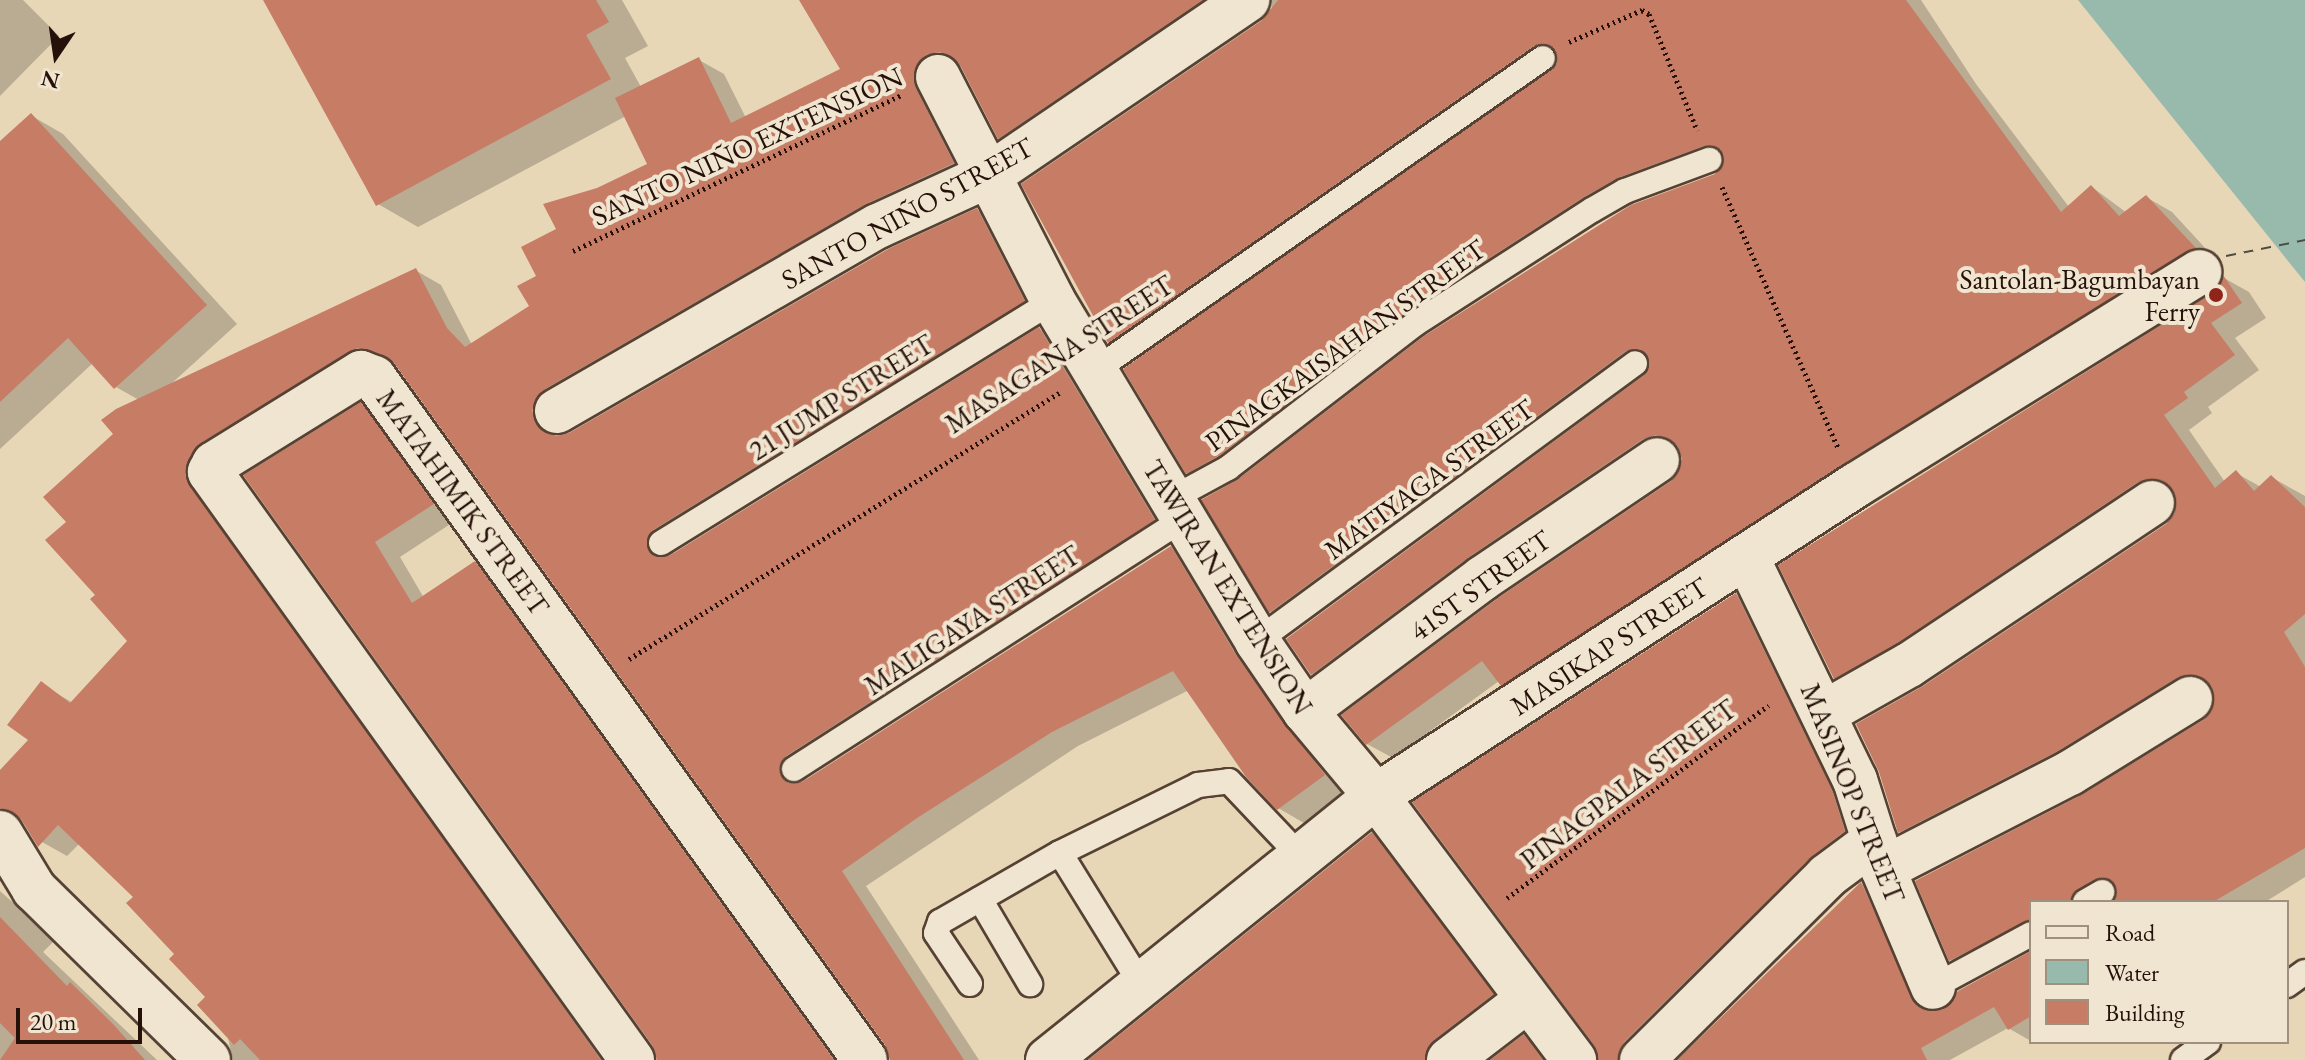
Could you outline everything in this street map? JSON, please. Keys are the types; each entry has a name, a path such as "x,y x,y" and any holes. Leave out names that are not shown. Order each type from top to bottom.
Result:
{"street":[{"name":"SANTO NIÑO STREET","path":"557,411 878,226 991,174 1247,0"},
{"name":"TAWIRAN EXTENSION","path":"938,77 991,174 1053,301 1257,641 1305,711 1376,796 1526,1001 1574,1060"},
{"name":"MASIKAP STREET","path":"1048,1060 1376,796 1856,485 2199,272"},
{"name":"MATAHIMIK STREET","path":"632,1060 210,472 214,464 361,373 374,378 865,1060"},
{"name":"41ST STREET","path":"1305,711 1483,578 1657,460"},
{"path":"1816,694 1909,665 2152,503"},
{"name":"MASINOP STREET","path":"1747,558 1816,694 1855,780 1879,855 1933,987"},
{"path":"1642,1060 1827,876 2070,773 2190,699"},
{"path":"0,833 34,889 208,1060"},
{"path":"1449,1060 1526,1001"}],"lane":[{"name":"MASAGANA STREET","path":"1094,371 1543,58"},
{"name":"PINAGKAISAHAN STREET","path":"1176,510 1415,324 1625,191 1709,160"},
{"name":"21 JUMP STREET","path":"661,543 1053,301"},
{"name":"MATIYAGA STREET","path":"1257,641 1635,363"},
{"name":"MALIGAYA STREET","path":"794,769 1176,510"},
{"path":"970,984 936,933 940,922 1060,853 1216,779 1229,781 1299,855"},
{"path":"1060,853 1141,984"},
{"path":"980,899 1030,984"},
{"path":"1933,987 2029,935"},
{"path":"2183,1060 2205,1044"}],"path":[{"path":"1543,58 1595,26 1642,10 1654,24 1709,160 1856,485"},
{"name":"SANTO NIÑO EXTENSION","path":"573,251 938,77"},
{"name":"MASAGANA STREET","path":"595,681 1094,371"},
{"name":"PINAGPALA STREET","path":"1471,924 1816,694"}],"water":[{"path":"2078,0 2305,0 2305,282"}],"building":[{"path":"263,0 596,0 609,22 586,35 611,79 376,206"},
{"path":"799,0 1203,0 998,139 960,65 940,52 926,55 917,64 916,88 954,163 866,204 545,389 532,410 536,424 556,436 569,433 890,248 977,208 1025,301 653,530 648,550 655,556 669,556 1039,327 1155,520 786,756 781,776 788,783 802,782 1171,546 1236,655 1325,775 1277,810 1246,777 1173,671 1052,732 917,818 842,871 964,1060 890,1060 885,1045 394,363 358,348 201,443 185,475 601,1060 260,1060 240,1039 234,1045 197,1005 205,997 169,959 174,954 126,903 133,897 58,825 38,847 21,819 0,808 0,770 28,740 7,725 41,681 70,703 127,641 90,599 95,595 45,540 66,522 43,497 113,434 101,420 116,409 416,268 447,328 465,347 529,306 517,286 536,276 521,247 556,229 543,204 597,188 647,164 615,98 699,57 731,123 840,69"},
{"path":"1278,0 1906,0 2061,212 2091,185 2119,216 2146,195 2196,248 1843,464 1501,686 1482,661 1366,745 1341,715 1498,598 1671,481 1682,459 1677,445 1656,435 1643,439 1469,557 1311,675 1286,639 1644,375 1647,355 1640,349 1626,351 1269,613 1201,500 1237,480 1424,336 1631,205 1715,174 1723,156 1718,148 1704,146 1620,177 1584,197 1407,311 1220,455 1186,474 1123,369 1557,64 1550,45 1534,46 1108,343 1021,184 1261,21"},
{"path":"31,113 207,305 114,389 68,338 0,402 0,141"},
{"path":"2223,275 2242,303 2211,323 2235,355 2184,392 2188,398 2164,415 2215,488 2236,470 2254,491 2271,475 2305,507 2305,614 2284,632 2305,667 2305,848 2216,900 2113,900 2114,884 2095,879 2077,890 2071,900 2029,900 2029,920 1949,961 1915,881 2081,795 2203,720 2212,710 2212,687 2201,677 2177,678 2058,751 1898,833 1879,772 1856,724 1923,686 2166,524 2175,513 2173,490 2162,480 2138,482 1896,644 1834,679 1778,565 2212,293"},
{"path":"361,402 434,504 375,542 412,603 475,561 834,1060 657,1060 652,1045 243,475"},
{"path":"1736,593 1832,789 1845,831 1810,858 1624,1042 1618,1060 1598,1060 1594,1045 1412,802"},
{"path":"1372,832 1494,994 1434,1040 1425,1060 1088,1060"},
{"path":"1861,882 1917,1006 1943,1010 1958,991 2029,952 2029,1017 2008,1030 1994,1007 1921,1048 1927,1060 1677,1060"},
{"path":"0,917 67,986 70,982 113,1024 145,1060 0,1060 15,1038 0,1023"},
{"path":"1524,1034 1543,1060 1490,1060"}],"ferry route":[{"path":"2226,256 2305,240"}],"place":[{"name":"Santolan-Bagumbayan Ferry","path":"2216,295"}]}
